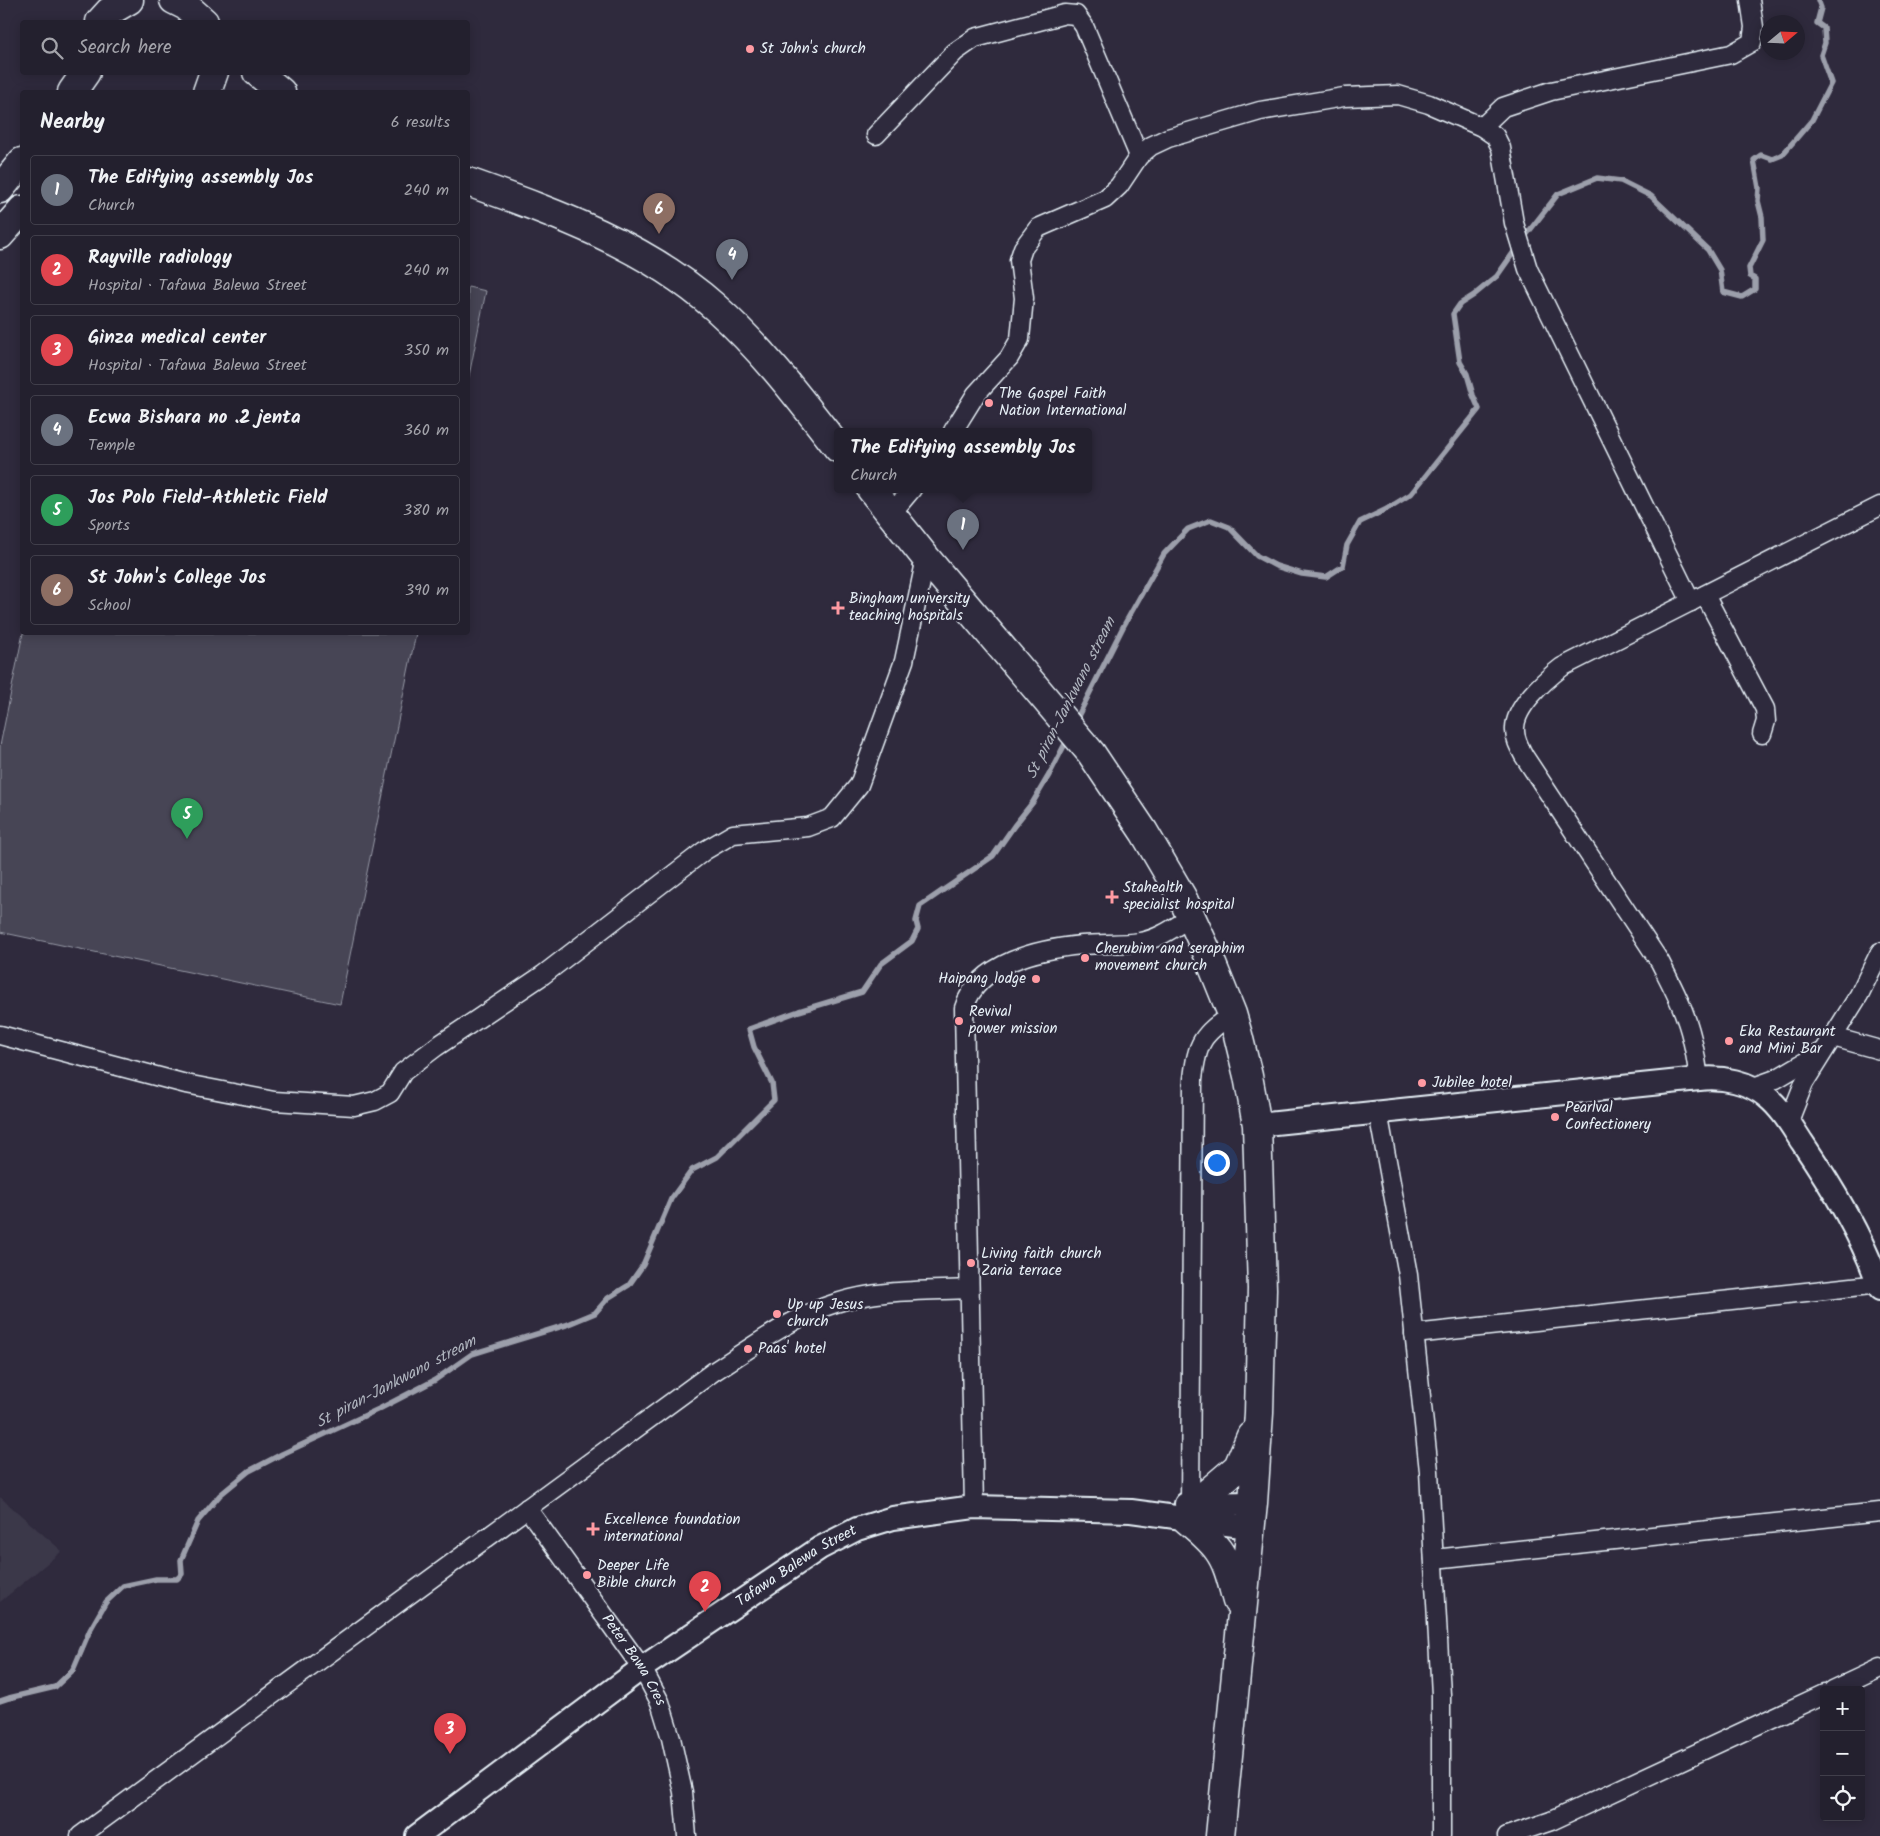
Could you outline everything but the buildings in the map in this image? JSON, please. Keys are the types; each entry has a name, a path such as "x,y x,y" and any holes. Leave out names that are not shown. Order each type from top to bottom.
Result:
{"main road":[{"path":"94,0 94,20"},
{"path":"102,20 110,11 129,0"},
{"path":"74,90 86,75"},
{"path":"89,75 96,90"},
{"path":"207,90 213,75"},
{"path":"260,75 278,90"},
{"path":"0,189 20,164"},
{"path":"470,183 544,209 593,230 641,254 679,279 716,307 748,340 784,379 834,443"},
{"path":"0,235 20,212"},
{"path":"874,493 926,558 1091,753 1144,832 1182,898 1208,952 1232,1014 1248,1076 1257,1125 1262,1289 1259,1413 1242,1615 1220,1836"},
{"path":"1242,1615 1228,1569 1191,1509 1238,1467 1248,1447 1259,1413"}],"street":[{"path":"1482,126 1503,107 1551,90 1731,54 1752,42 1754,27 1750,0"},
{"path":"876,134 955,52 975,38 1065,14 1076,15 1084,26 1138,156"},
{"path":"955,428 976,394 1009,358 1020,340 1024,298 1019,260 1029,238 1038,228 1104,199 1119,186 1138,156 1151,146 1168,138 1260,111 1344,97 1398,95 1429,104 1482,126 1494,136 1501,148 1514,223 1528,269 1698,598 1765,709 1766,721 1762,734"},
{"path":"891,514 909,493"},
{"path":"1699,1079 1693,1042 1685,1016 1660,962 1524,756 1517,742 1516,719 1522,708 1545,680 1562,667 1880,506"},
{"path":"0,1035 186,1084 274,1101 354,1106 375,1101 390,1093 403,1072 436,1047 543,975 704,851 733,834 808,827 832,818 860,785 904,661 926,558"},
{"path":"974,1507 964,1008 967,996 989,974 1016,960 1039,952 1064,947 1140,942 1171,931 1191,917"},
{"path":"1789,1121 1804,1083 1869,977 1880,952"},
{"path":"1191,1509 1192,1079 1195,1058 1200,1042 1211,1029 1232,1014"},
{"path":"1751,1088 1776,1079 1829,1044 1880,1050"},
{"path":"1257,1125 1699,1079 1728,1080 1751,1088 1767,1097 1789,1121 1821,1169 1857,1234 1880,1286 1414,1334"},
{"path":"1378,1112 1408,1275 1429,1471 1441,1695 1441,1836"},
{"path":"80,1836 713,1372 772,1334 810,1313 837,1302 870,1295 969,1289"},
{"name":"Tafawa Balewa Street","path":"426,1833 642,1668 820,1548 857,1529 893,1518 974,1507 1131,1511 1191,1509 1251,1515"},
{"name":"Peter Bawa Cres","path":"527,1508 642,1668 660,1702 671,1738 683,1792 687,1836"},
{"path":"1434,1559 1880,1512"},
{"path":"1842,1686 1880,1668"},
{"path":"1507,1836 1551,1821 1820,1696"}],"shaded area":[{"path":"470,287 486,291 470,371"},
{"path":"23,635 416,635 340,1004 0,932 0,746"},
{"path":"0,1497 62,1551 0,1602"}],"waterway":[{"name":"St piran-Jankwano stream","path":"1523,239 1558,194 1597,178 1621,181 1651,196 1708,250 1720,270 1723,292 1742,297 1755,289 1755,279 1750,276 1749,268 1763,240 1762,217 1758,201 1759,188 1754,160 1761,155 1772,159 1782,155 1812,120 1831,83 1821,55 1825,43 1824,28 1817,23 1821,8 1818,0"},
{"name":"St piran-Jankwano stream","path":"1075,722 1123,627 1164,554 1188,529 1211,520 1229,527 1257,556 1276,566 1302,574 1326,577 1343,566 1347,545 1360,522 1385,510 1411,494 1479,409 1467,374 1460,362 1453,314 1460,304 1497,276 1518,246"},
{"name":"St piran-Jankwano stream","path":"0,1701 55,1687 73,1670 90,1630 106,1602 123,1586 156,1579 177,1579 182,1574 181,1560 198,1521 220,1495 249,1471 435,1380 472,1354 566,1325 595,1313 608,1298 629,1285 643,1265 671,1199 692,1170 717,1157 774,1100 772,1083 754,1047 749,1029 799,1011 862,992 881,964 912,941 918,929 916,921 920,906 993,856 1033,802 1068,738"}],"place":[{"name":"St John's church","path":"750,49"},
{"name":"St John's College Jos","path":"659,234"},
{"name":"Ecwa Bishara no .2 jenta","path":"732,280"},
{"name":"The Gospel Faith Nation International","path":"989,403"},
{"name":"The Edifying assembly Jos","path":"963,550"},
{"name":"Bingham university teaching hospitals","path":"838,608"},
{"name":"Jos Polo Field-Athletic Field","path":"187,839"},
{"name":"Stahealth specialist hospital","path":"1112,897"},
{"name":"Cherubim and seraphim movement church","path":"1085,958"},
{"name":"Haipang lodge","path":"1036,979"},
{"name":"Revival power mission","path":"959,1021"},
{"name":"Eka Restaurant and Mini Bar","path":"1729,1041"},
{"name":"Jubilee hotel","path":"1422,1083"},
{"name":"Pearlval Confectionery","path":"1555,1117"},
{"name":"Living faith church Zaria terrace","path":"971,1263"},
{"name":"Up up Jesus church","path":"777,1314"},
{"name":"Paas' hotel","path":"748,1349"},
{"name":"Excellence foundation international","path":"593,1529"},
{"name":"Deeper Life Bible church","path":"587,1575"},
{"name":"Rayville radiology","path":"705,1612"},
{"name":"Ginza medical center","path":"450,1754"}]}
